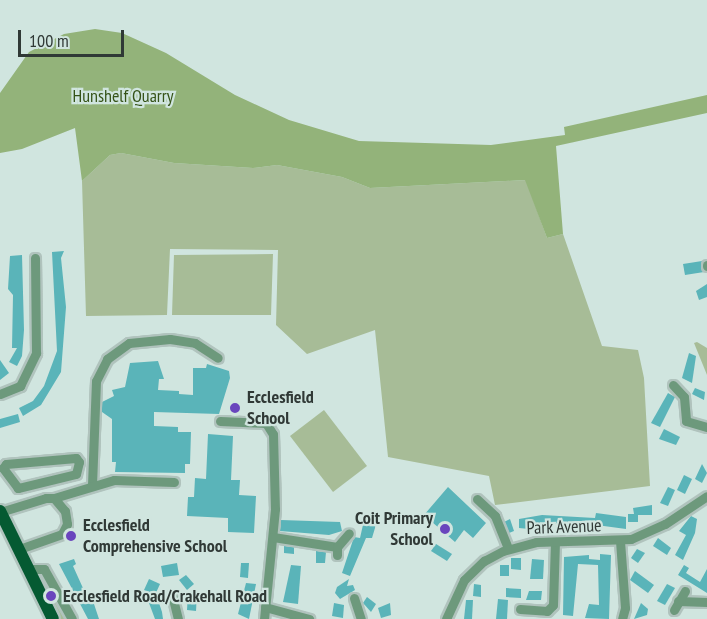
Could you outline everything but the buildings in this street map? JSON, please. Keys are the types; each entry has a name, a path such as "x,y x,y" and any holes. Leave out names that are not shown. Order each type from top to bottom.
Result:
{"main road":[{"path":"0,511 53,619"}],"street":[{"path":"0,394 20,386 35,360 35,258"},
{"path":"92,485 96,381 107,359 129,343 170,339 195,343 218,358"},
{"path":"673,385 684,397 686,421 707,427"},
{"path":"220,421 266,423 272,428 275,509 264,619"},
{"path":"79,460 76,474 33,485 16,488 3,466 79,460"},
{"path":"0,511 36,499 54,498 92,485 127,479 174,482"},
{"path":"33,485 36,499"},
{"name":"Park Avenue","path":"446,619 464,580 484,561 508,549 555,542 620,541 665,524 707,496"},
{"path":"19,549 49,541 66,530 65,511 54,498"},
{"path":"477,499 495,516 508,549"},
{"path":"665,524 671,534"},
{"path":"273,537 337,551 349,533"},
{"path":"620,541 625,608 622,619"},
{"path":"520,609 547,611 553,605 555,542"},
{"path":"28,570 44,569 72,619"},
{"path":"685,591 676,606 707,602"},
{"path":"172,594 178,619"},
{"path":"354,598 361,619"},
{"path":"265,607 309,619"}],"green space":[{"name":"Hunshelf Quarry","path":"95,29 122,33 166,53 235,95 289,120 359,141 491,145 565,135 564,127 707,95 707,113 556,146 563,234 547,238 525,180 370,188 342,177 277,165 253,168 174,163 121,153 110,155 82,181 75,128 22,149 0,153 0,93 29,52 64,34"},
{"path":"121,153 174,163 253,168 277,165 342,177 370,188 526,180 547,238 563,234 602,346 638,350 644,378 650,486 495,505 489,476 388,457 375,330 307,354 276,325 278,250 170,249 167,315 86,316 82,181 110,155"},
{"path":"273,254 271,315 172,315 174,255"},
{"path":"697,342 707,348 707,375 694,343"},
{"path":"324,410 367,466 333,492 290,436"},
{"path":"41,572 69,619 59,619 36,573"}],"place":[{"name":"Ecclesfield School","path":"235,408"},
{"name":"Coit Primary School","path":"445,529"},
{"name":"Ecclesfield Comprehensive School","path":"71,536"},
{"name":"Ecclesfield Road/Crakehall Road","path":"51,596"}]}
